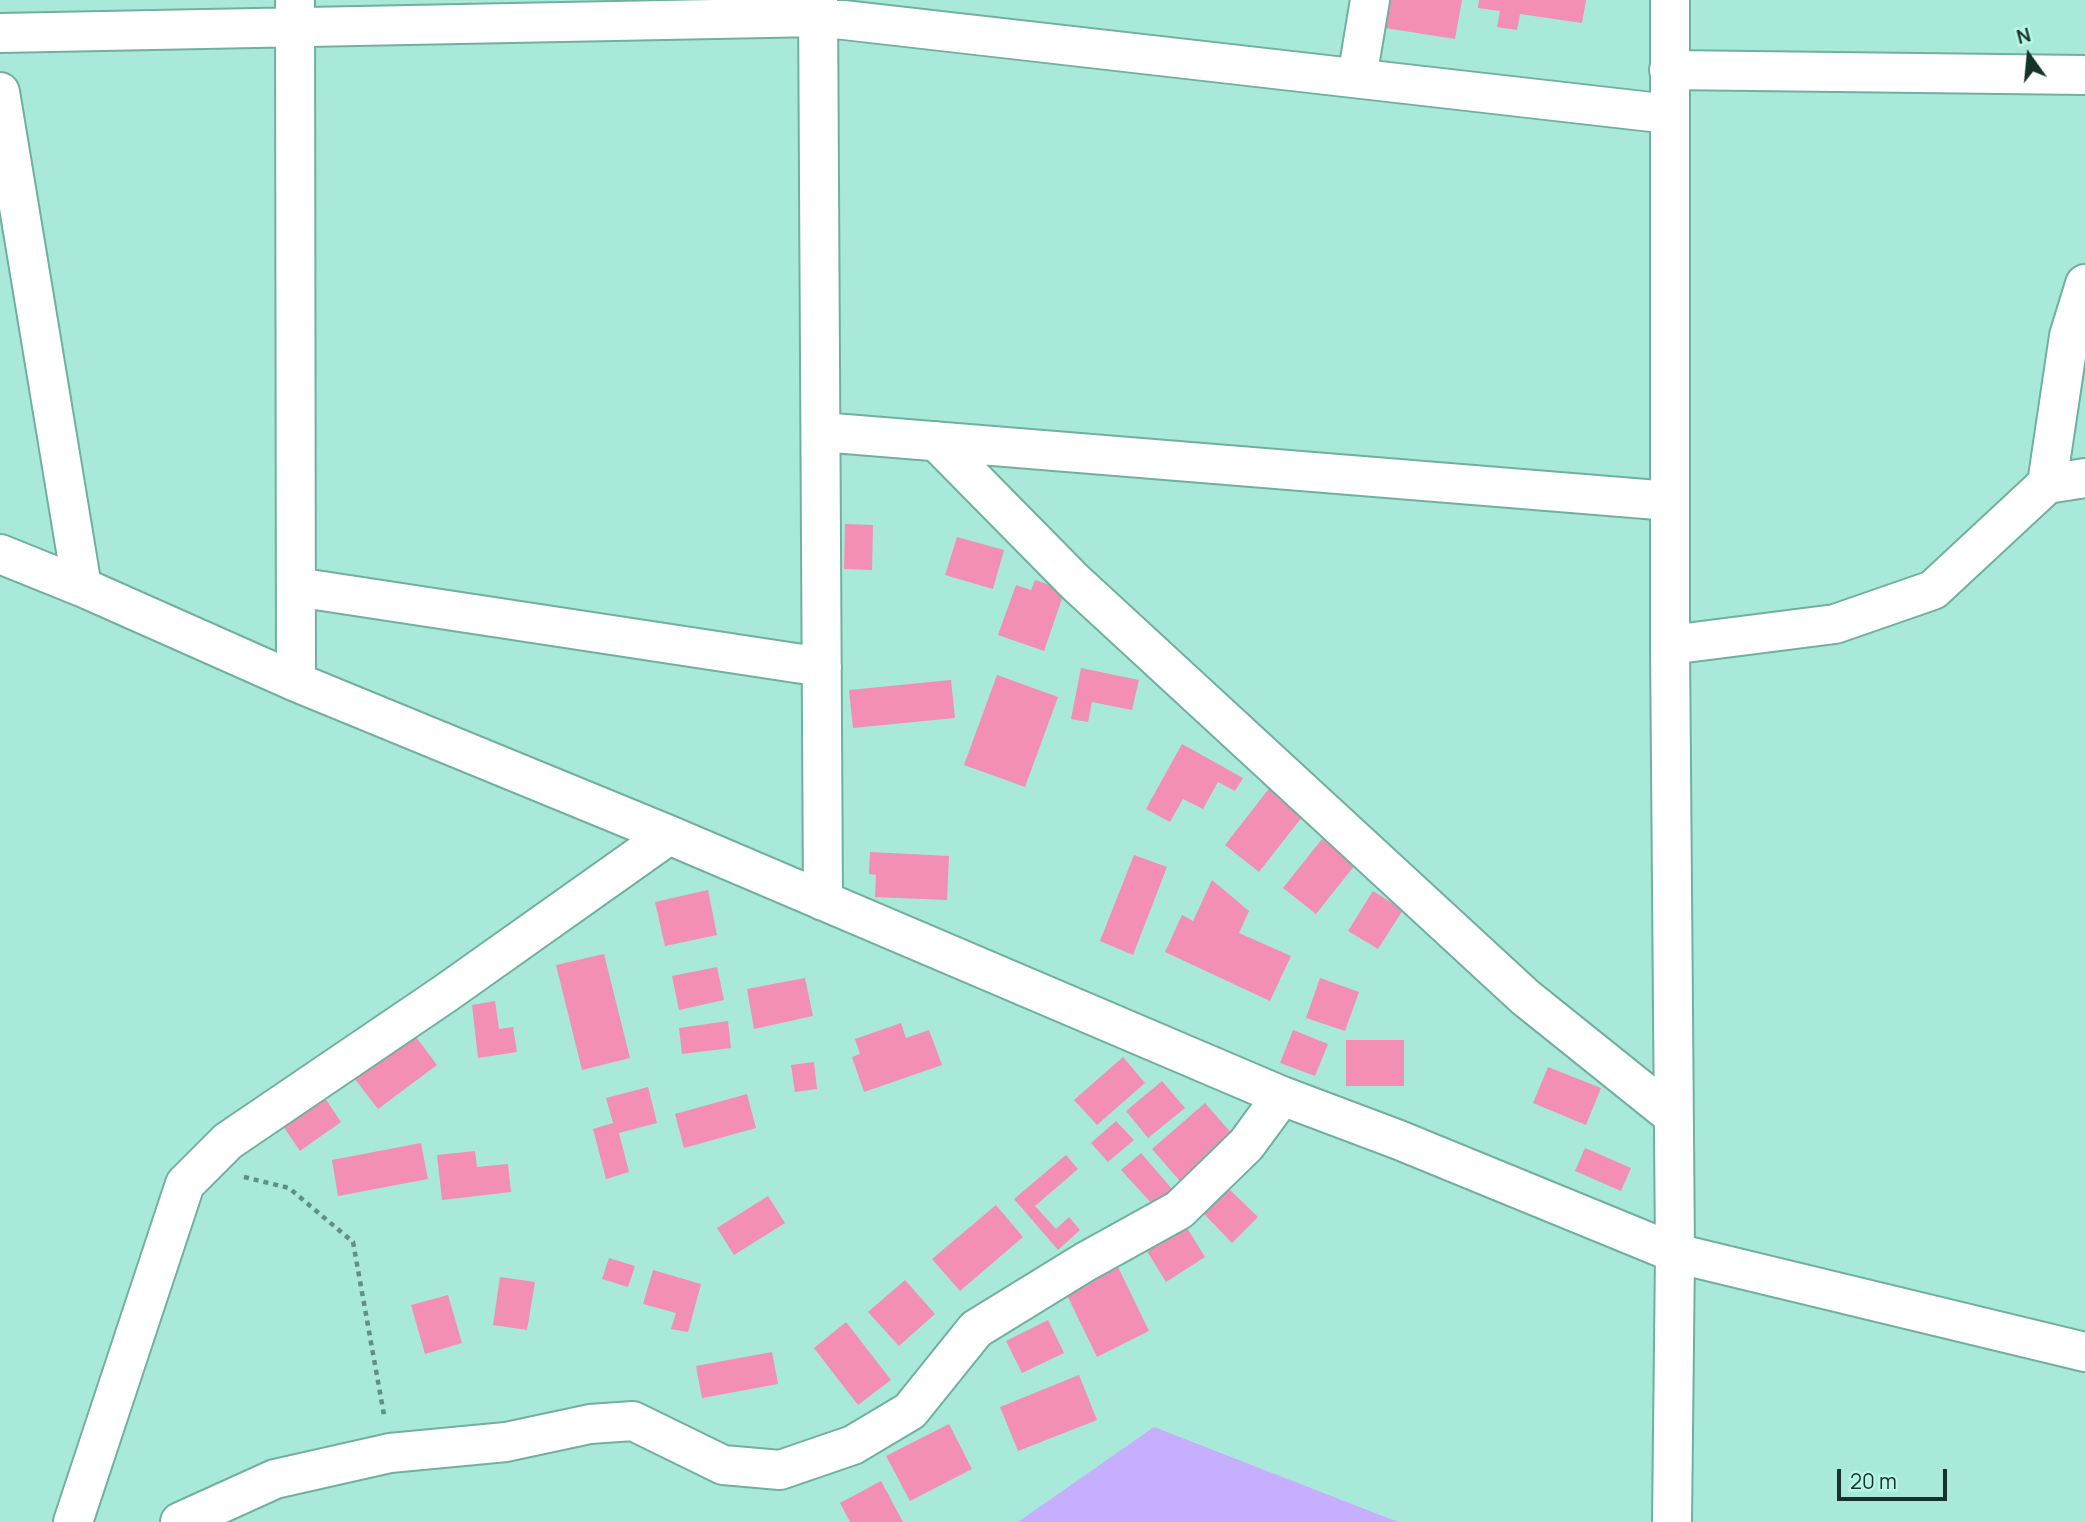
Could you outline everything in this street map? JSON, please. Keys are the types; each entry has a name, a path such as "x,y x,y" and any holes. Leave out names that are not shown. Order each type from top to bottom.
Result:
{"street":[{"path":"1357,78 1370,0"},
{"path":"1670,0 1670,645 1675,1253 1672,1522"},
{"path":"818,8 823,901"},
{"path":"0,33 295,13 818,8 1357,78 1669,114"},
{"path":"295,13 296,682"},
{"path":"1670,70 2085,75"},
{"path":"0,92 82,587"},
{"path":"2047,484 2070,336 2085,284"},
{"path":"821,432 1670,501"},
{"path":"936,442 1075,582 1525,997 1672,1115"},
{"path":"1670,645 1835,624 1933,590 2047,484 2085,478"},
{"path":"0,554 82,587 296,682 669,835 1282,1096 1399,1140 1675,1253 2085,1352"},
{"path":"296,587 822,667"},
{"path":"74,1522 186,1184 228,1140 446,993 669,835"},
{"path":"180,1522 275,1479 390,1454 506,1441 590,1424 633,1421 723,1465 780,1470 853,1446 910,1411 976,1329 1084,1262 1178,1210 1246,1145 1282,1096"}],"path":[{"path":"203,1166 289,1188 353,1242 390,1454"}],"shaded area":[{"path":"1154,1427 1398,1522 1018,1522"}],"building":[{"path":"1389,0 1462,0 1455,39 1385,28"},
{"path":"1479,0 1586,0 1582,23 1520,14 1517,30 1497,27 1500,11 1478,8"},
{"path":"845,524 873,525 872,570 844,569"},
{"path":"957,537 1004,550 993,589 945,575"},
{"path":"1035,580 1065,590 1044,651 998,635 1016,585 1031,590"},
{"path":"1081,668 1139,680 1132,710 1092,702 1088,722 1071,719"},
{"path":"997,675 1058,697 1025,787 964,765"},
{"path":"951,680 955,718 853,728 849,690"},
{"path":"1182,744 1243,778 1235,791 1218,782 1203,809 1183,799 1170,822 1146,809"},
{"path":"1271,786 1306,812 1259,872 1225,845"},
{"path":"1322,839 1355,865 1316,914 1283,888"},
{"path":"870,852 949,856 947,900 875,897 876,875 869,874"},
{"path":"1134,855 1167,867 1133,955 1100,941"},
{"path":"1212,880 1249,911 1239,933 1291,956 1270,1001 1165,952 1182,915 1193,921"},
{"path":"708,890 717,935 665,946 655,902"},
{"path":"1373,891 1403,910 1378,949 1348,931"},
{"path":"604,954 630,1058 582,1070 556,965"},
{"path":"717,967 724,1000 679,1010 672,976"},
{"path":"805,978 813,1016 754,1029 747,989"},
{"path":"1320,978 1359,992 1345,1031 1306,1018"},
{"path":"495,1001 499,1029 513,1027 517,1052 478,1058 472,1005"},
{"path":"728,1021 731,1048 682,1054 679,1028"},
{"path":"901,1023 906,1038 929,1030 942,1065 864,1092 852,1057 860,1054 855,1039"},
{"path":"410,1029 437,1065 378,1109 351,1074"},
{"path":"1293,1030 1328,1044 1315,1076 1280,1063"},
{"path":"1346,1040 1404,1040 1404,1086 1346,1086"},
{"path":"1123,1057 1145,1083 1097,1125 1074,1100"},
{"path":"814,1062 817,1089 795,1092 791,1065"},
{"path":"1548,1067 1601,1088 1586,1125 1533,1103"},
{"path":"1162,1081 1185,1108 1148,1138 1126,1111"},
{"path":"648,1087 657,1123 619,1133 629,1172 606,1179 593,1129 613,1123 606,1098"},
{"path":"747,1094 756,1128 684,1148 675,1114"},
{"path":"323,1095 341,1122 300,1151 281,1123"},
{"path":"1205,1103 1239,1142 1186,1188 1152,1149"},
{"path":"1116,1121 1134,1140 1108,1162 1091,1143"},
{"path":"421,1143 428,1179 338,1196 332,1160"},
{"path":"1585,1148 1631,1168 1621,1191 1575,1171"},
{"path":"475,1151 477,1167 508,1164 511,1192 442,1200 437,1155"},
{"path":"1141,1153 1172,1189 1153,1205 1121,1170"},
{"path":"1066,1155 1078,1169 1035,1206 1056,1229 1069,1217 1080,1230 1058,1250 1014,1199"},
{"path":"1228,1188 1258,1217 1232,1243 1203,1213"},
{"path":"768,1196 785,1223 734,1255 717,1228"},
{"path":"996,1205 1023,1237 960,1291 932,1259"},
{"path":"1184,1223 1205,1257 1166,1282 1145,1248"},
{"path":"609,1258 635,1266 628,1287 602,1279"},
{"path":"1117,1265 1149,1331 1097,1357 1065,1291"},
{"path":"653,1270 701,1284 688,1332 671,1329 676,1313 643,1304"},
{"path":"500,1277 535,1282 527,1330 493,1325"},
{"path":"905,1280 935,1314 899,1346 868,1312"},
{"path":"448,1295 462,1343 425,1354 411,1305"},
{"path":"1048,1320 1064,1353 1022,1373 1006,1341"},
{"path":"846,1322 891,1380 858,1405 814,1348"},
{"path":"772,1352 778,1384 702,1398 696,1366"},
{"path":"1079,1375 1097,1420 1018,1451 1000,1407"},
{"path":"949,1424 972,1469 910,1501 886,1456"},
{"path":"881,1481 903,1522 850,1522 840,1503"}]}
